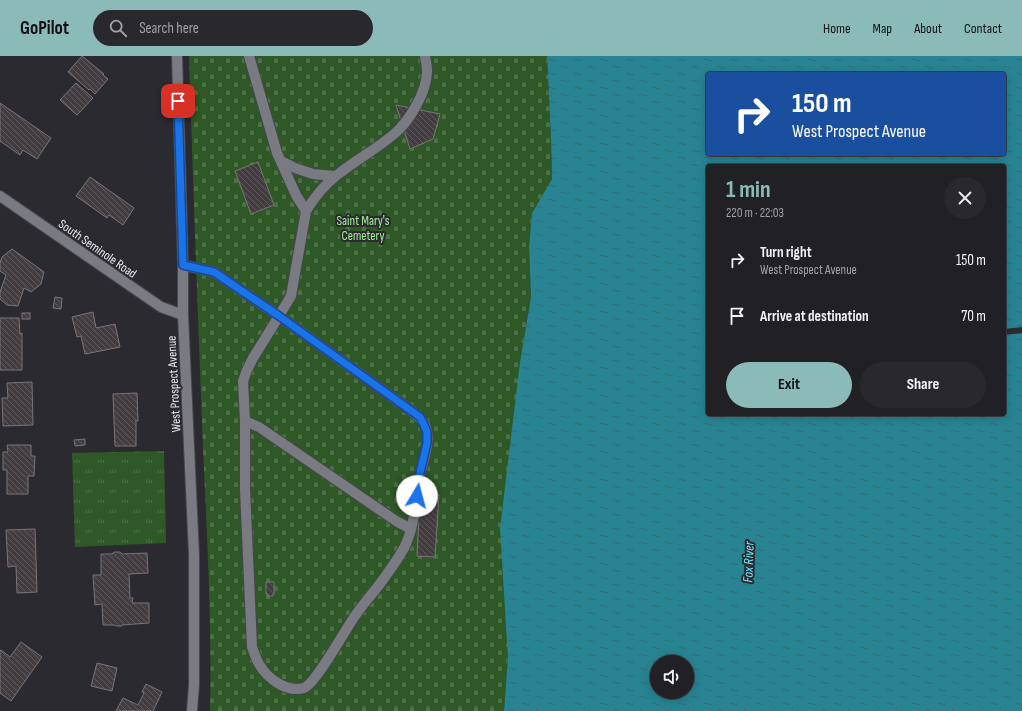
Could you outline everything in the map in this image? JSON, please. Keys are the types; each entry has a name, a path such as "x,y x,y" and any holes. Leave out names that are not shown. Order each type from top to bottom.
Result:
{"main road":[{"name":"West Prospect Avenue","path":"177,56 183,315 194,555 194,685 192,711"},
{"path":"249,56 277,153 296,195 306,211"},
{"path":"183,265 214,272 279,316 420,417 427,432 427,443 420,473 411,529 405,546 382,582 358,610 325,664 305,687 293,690 281,685 270,677 258,664 252,647 245,489 245,421 243,381 253,358 279,316 291,296 306,211 313,199 335,176 394,134 403,125 423,94 427,72 425,56"},
{"path":"281,161 295,168 313,174 335,176"},
{"name":"South Seminole Road","path":"0,196 161,307 183,315"},
{"path":"245,421 259,427 389,517 411,529"}],"green space":[{"name":"Saint Mary's Cemetery","path":"189,56 547,56 552,179 532,213 529,246 531,297 520,362 508,657 504,711 210,711 209,579 199,350"},
{"path":"164,451 166,543 75,547 72,453"}],"water":[{"name":"Fox River","path":"547,56 1022,56 1022,711 504,711 508,657 500,529 520,362 531,297 529,246 532,213 552,179"}],"pier":[{"path":"1022,327 1022,333 1006,335 1006,329"}],"building":[{"path":"82,56 108,79 95,94 68,72"},
{"path":"76,83 93,98 77,115 60,100"},
{"path":"0,103 51,138 37,159 23,150 20,155 0,141"},
{"path":"396,105 440,114 433,139 410,149"},
{"path":"258,162 274,205 251,214 235,171"},
{"path":"90,177 134,208 123,225 109,215 107,218 76,196"},
{"path":"12,249 44,272 41,284 31,292 24,288 18,306 7,305 0,299 0,292 6,275 0,271 0,263 2,257"},
{"path":"55,297 62,298 61,309 53,308"},
{"path":"93,312 96,328 115,324 120,347 85,354 81,336 77,337 72,317"},
{"path":"22,313 30,313 30,319 22,319"},
{"path":"0,318 19,318 20,334 22,333 22,370 0,370"},
{"path":"32,382 33,425 3,426 2,398 8,398 7,383"},
{"path":"137,393 138,421 136,420 136,446 115,446 113,394"},
{"path":"85,439 85,445 75,446 74,440"},
{"path":"7,445 31,445 31,456 35,456 34,476 28,476 28,494 7,494 7,470 3,470 3,452 8,452"},
{"path":"420,493 439,495 435,557 417,556"},
{"path":"35,529 37,592 17,593 16,566 8,567 6,530"},
{"path":"114,552 120,552 122,554 147,553 148,573 129,574 130,598 133,598 132,603 149,603 149,623 122,626 103,625 102,604 95,605 93,575 101,575 101,554 112,554"},
{"path":"266,582 274,582 273,596 268,596 268,594 266,594"},
{"path":"21,642 42,657 11,701 0,693 0,651 1,650 10,657"},
{"path":"97,663 117,668 112,691 91,686"},
{"path":"146,684 162,692 153,711 116,711 123,698 138,705 144,693 142,692"}],"route":[{"path":"178,101 183,265 214,272 279,316 420,417 427,432 427,443 420,473 417,496"}]}
